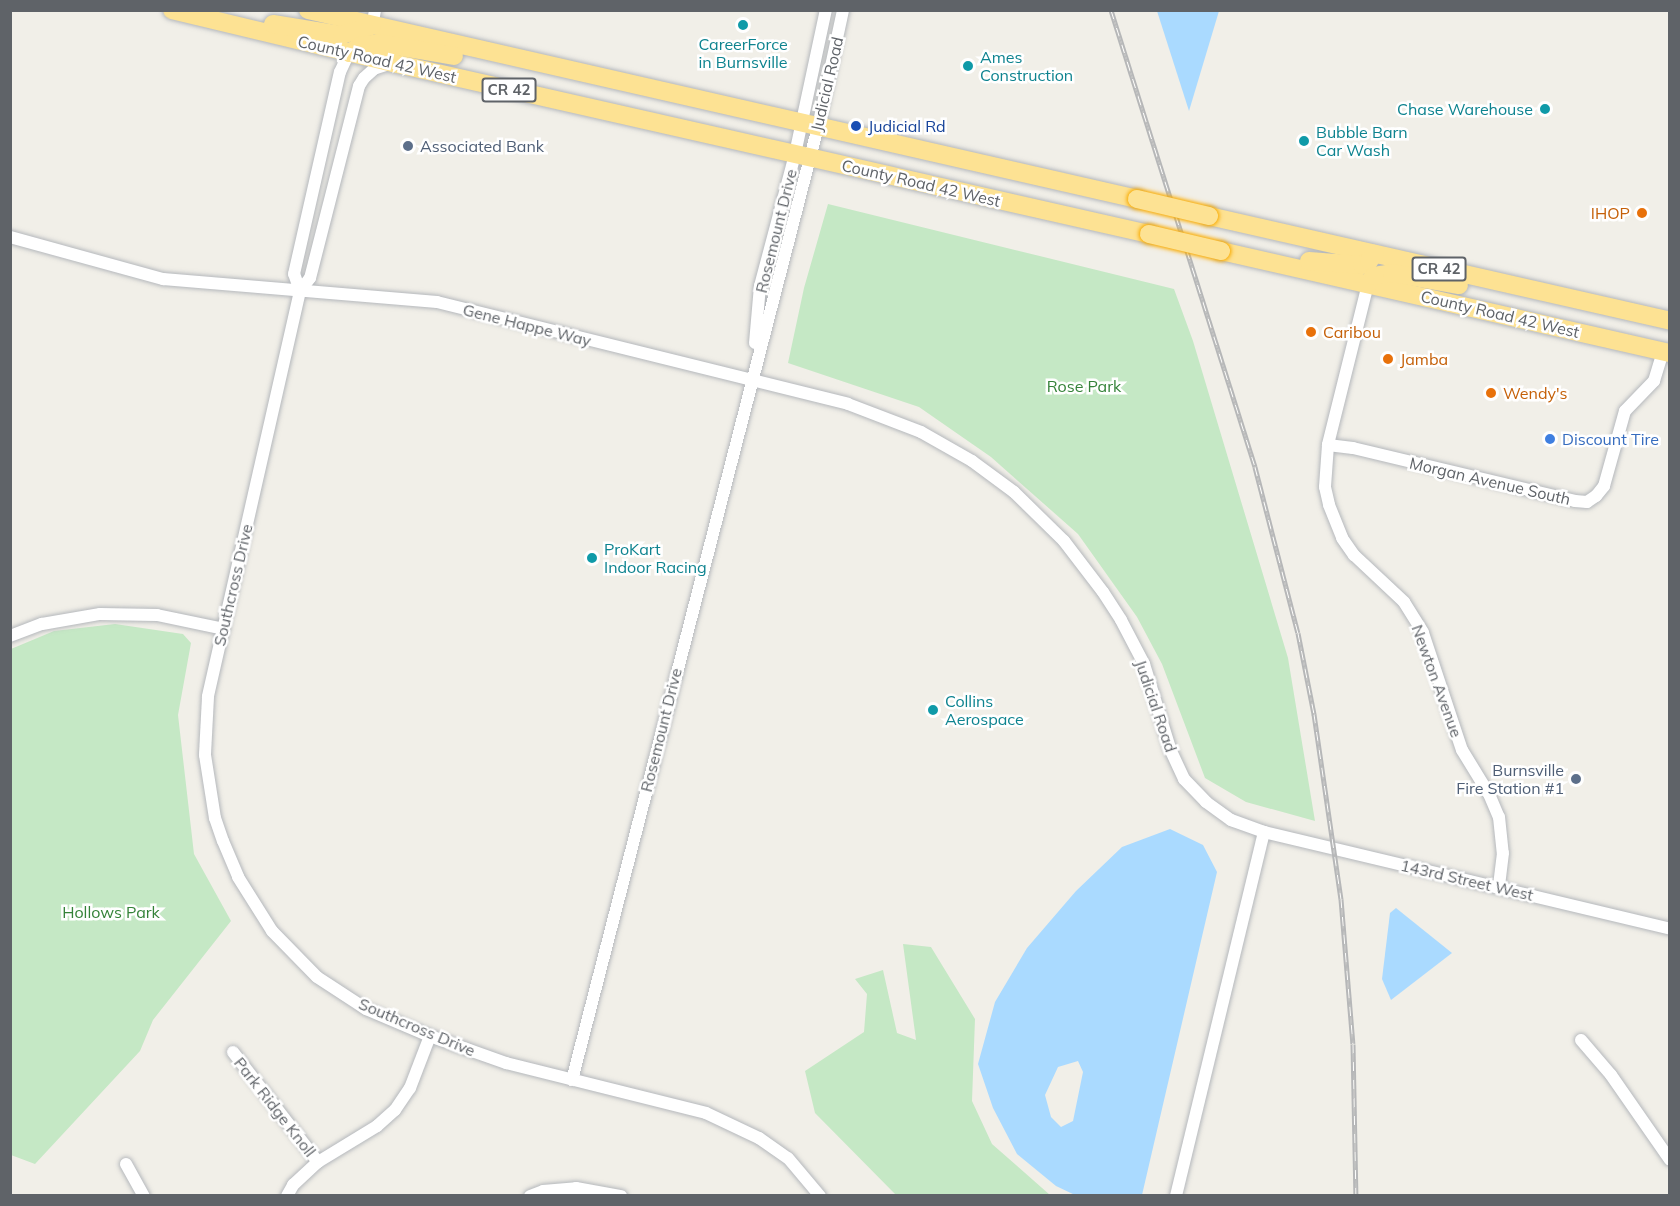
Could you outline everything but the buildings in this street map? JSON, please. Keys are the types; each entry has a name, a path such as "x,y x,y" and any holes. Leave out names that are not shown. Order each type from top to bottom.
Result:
{"highway":[{"name":"County Road 42 West","path":"308,10 374,18 507,56 1670,321"},
{"name":"County Road 42 West","path":"180,13 1666,352"},
{"path":"180,13 269,23 342,35 374,18"},
{"path":"350,53 360,46 378,43 455,56 507,56"},
{"path":"1221,250 1350,265 1369,261 1374,254"},
{"path":"1368,284 1374,276 1392,273 1580,301"}],"street":[{"name":"Judicial Road","path":"810,125 826,10"},
{"name":"Judicial Road","path":"802,156 843,10"},
{"name":"Southcross Drive","path":"300,291 294,274 340,72 350,53"},
{"name":"Southcross Drive","path":"393,63 374,69 359,86 310,278 300,291 208,697 205,755 215,818 238,878 273,931 318,976 366,1009 430,1036 506,1063 706,1113 762,1140 788,1158 820,1196"},
{"name":"Rosemount Drive","path":"572,1080 751,380 802,156"},
{"name":"Gene Happe Way","path":"10,237 163,279 436,302 751,380"},
{"name":"Newton Avenue","path":"1368,284 1328,445 1325,487 1334,522 1354,555 1393,590 1414,616 1429,648 1462,750 1495,807 1503,853 1499,888"},
{"name":"Morgan Avenue South","path":"1328,445 1353,448 1587,502 1604,486 1625,411 1654,381 1666,352"},
{"name":"Judicial Road","path":"751,380 848,404 921,432 987,472 1041,516 1084,565 1121,620 1144,664 1171,751 1184,779 1206,802 1231,820 1264,832"},
{"path":"10,636 42,624 100,614 157,615 224,629"},
{"path":"1176,1196 1264,832"},
{"name":"143rd Street West","path":"1264,832 1670,929"},
{"path":"287,1196 293,1185 318,1162 377,1126 395,1110 410,1088 430,1036"},
{"path":"1581,1040 1611,1075 1670,1160"},
{"name":"Park Ridge Knoll","path":"233,1052 318,1162"},
{"path":"126,1164 144,1196"},
{"path":"530,1196 543,1191 576,1188 621,1196"}],"green space":[{"name":"Rose Park","path":"828,204 1174,289 1193,341 1288,658 1315,821 1246,802 1205,778 1162,664 1137,617 1078,534 991,457 919,407 788,363 804,288"},
{"name":"Hollows Park","path":"115,624 183,634 191,643 178,715 194,854 231,921 153,1020 140,1051 35,1164 11,1155 11,649 54,631"},
{"path":"903,944 931,947 975,1019 972,1101 992,1144 1050,1195 896,1195 815,1113 805,1071 864,1032 867,994 855,979 883,970 897,1033 916,1040"}],"water":[{"path":"1157,11 1219,11 1189,111"},
{"path":"1170,829 1203,845 1217,872 1142,1195 1075,1195 1056,1186 1017,1154 993,1108 978,1064 995,1002 1027,948 1076,891 1122,847","holes":["1078,1061 1083,1072 1073,1121 1061,1127 1051,1117 1045,1095 1058,1067"]},
{"path":"1396,908 1452,953 1391,1000 1382,979 1390,913"}],"railway":[{"path":"1111,10 1255,467 1298,633 1314,714 1341,899 1353,1044 1356,1196"}],"place":[{"name":"CareerForce in Burnsville","path":"743,25"},
{"name":"Ames Construction","path":"968,66"},
{"name":"Chase Warehouse","path":"1545,109"},
{"name":"Judicial Rd","path":"856,126"},
{"name":"Bubble Barn Car Wash","path":"1304,141"},
{"name":"Associated Bank","path":"408,146"},
{"name":"IHOP","path":"1642,213"},
{"name":"Caribou","path":"1311,332"},
{"name":"Jamba","path":"1388,359"},
{"name":"Wendy's","path":"1491,393"},
{"name":"Discount Tire","path":"1550,439"},
{"name":"ProKart Indoor Racing","path":"592,558"},
{"name":"Collins Aerospace","path":"933,710"},
{"name":"Burnsville Fire Station #1","path":"1576,779"}]}
